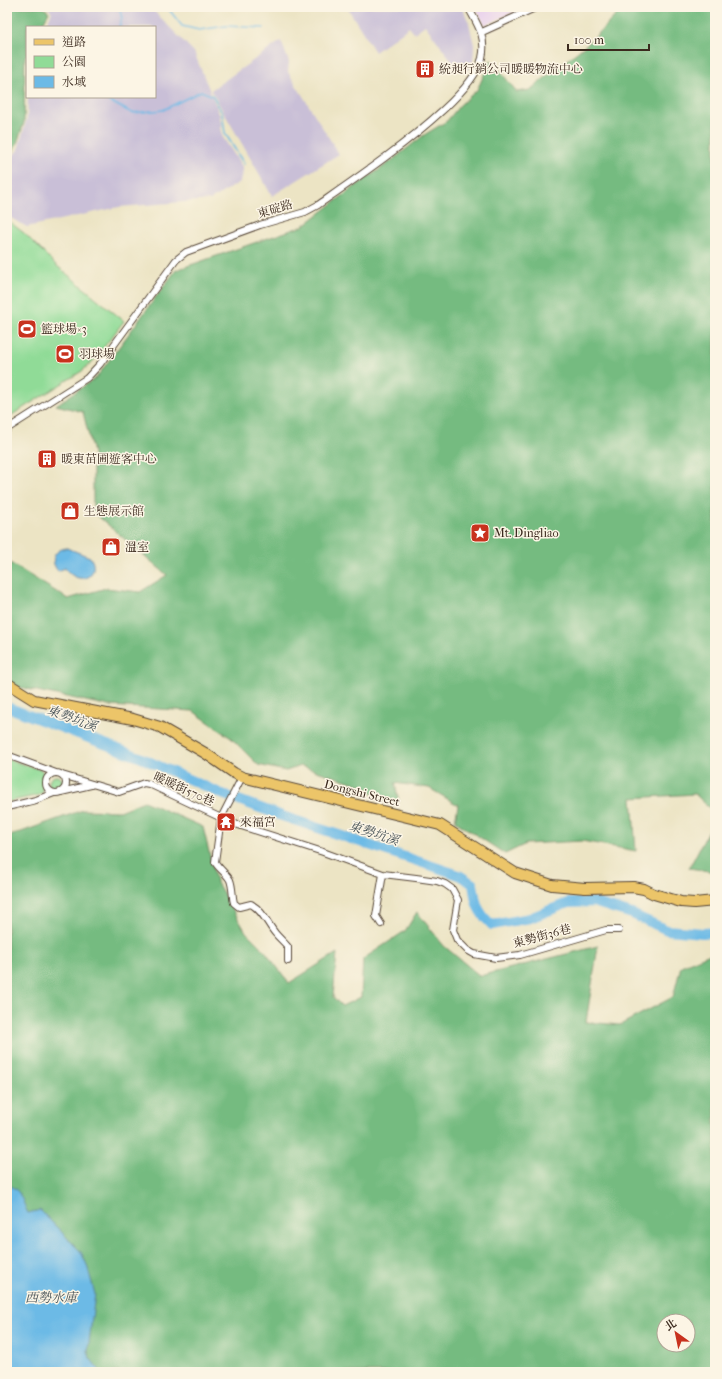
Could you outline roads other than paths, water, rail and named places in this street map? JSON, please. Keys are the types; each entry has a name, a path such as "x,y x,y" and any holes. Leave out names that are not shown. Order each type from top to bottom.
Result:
{"main road":[{"name":"Dongshi Street","path":"7,683 34,700 133,719 160,727 205,753 234,773 241,781 440,825 515,873 552,886 585,888 633,887 644,889 654,894 681,902 694,903 715,901"}],"street":[{"path":"468,7 482,32 537,7"},
{"name":"東碇路","path":"7,429 87,378 100,364 176,260 186,252 260,225 305,212 318,205 389,155 422,129 470,82 481,59 483,47 482,32"},
{"name":"暖暖街570巷","path":"7,755 59,774 119,792 144,783 149,784 223,815"},
{"path":"59,774 64,777 66,784 65,787 58,793 48,790 46,787 46,780 49,775 59,774"},
{"path":"241,781 223,815 215,862 218,868 229,879 234,903 239,907 251,904 256,907 265,917 275,934 288,947 288,961"},
{"path":"7,807 93,785"},
{"name":"東勢街36巷","path":"223,815 232,823 323,852 383,874 437,881 446,884 452,889 458,900 453,930 457,940 467,950 474,954 496,958 520,955 606,930 619,930"},
{"path":"381,924 376,916 383,874"}],"water":[{"path":"67,548 90,557 93,563 93,569 88,577 77,578 65,568 58,571 55,567 53,560 54,556 59,551"},
{"name":"西勢水庫","path":"7,1181 9,1186 13,1187 19,1193 28,1213 40,1210 81,1252 87,1265 95,1294 88,1351 90,1358 101,1372 7,1372"}],"waterway":[{"path":"119,7 122,18 119,26"},
{"path":"167,7 182,26 199,30 226,26 264,28"},
{"path":"107,98 107,100 132,113 163,110 201,91 213,96 222,113 225,133 244,164"},
{"name":"東勢坑溪","path":"7,707 139,757 222,794 282,816 459,875 473,884 478,907 483,916 492,925 530,918 568,903 593,902 632,914 667,930 703,933 715,932"}],"place":[{"name":"統昶行銷公司暖暖物流中心","path":"425,69"},
{"name":"籃球場×3","path":"27,329"},
{"name":"羽球場","path":"65,354"},
{"name":"暖東苗圃遊客中心","path":"47,459"},
{"name":"生態展示館","path":"70,511"},
{"name":"Mt. Dingliao","path":"480,533"},
{"name":"溫室","path":"111,547"},
{"name":"來福宮","path":"226,822"}]}
